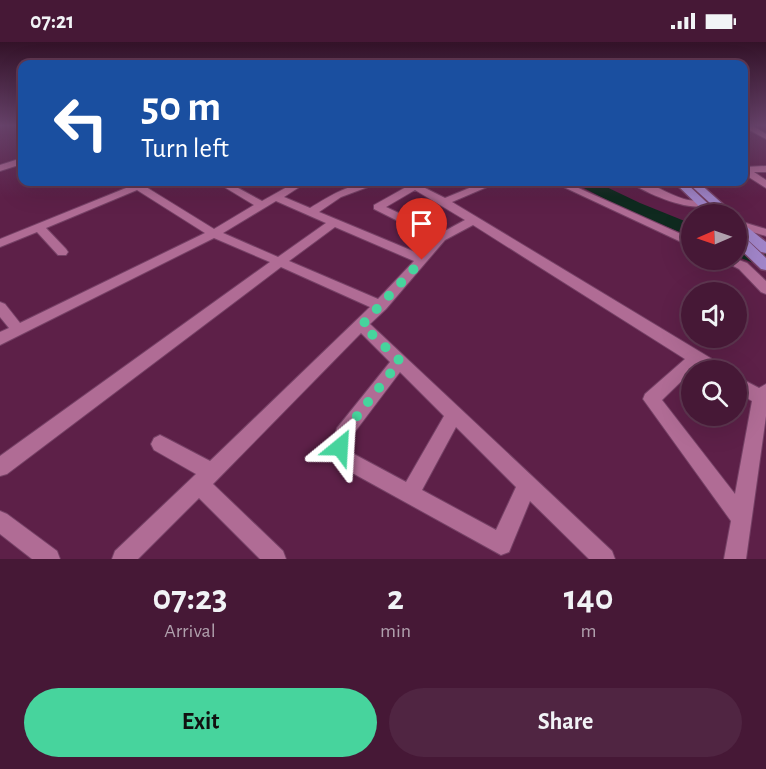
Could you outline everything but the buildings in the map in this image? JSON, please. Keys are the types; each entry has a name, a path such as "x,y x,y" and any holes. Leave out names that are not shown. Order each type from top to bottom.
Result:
{"main road":[{"path":"683,186 702,204"},
{"path":"696,186 717,204"},
{"path":"747,238 766,249"},
{"path":"747,241 766,266"}],"street":[{"path":"0,168 18,162"},
{"path":"748,170 766,169"},
{"path":"748,172 766,185"},
{"path":"3,237 38,227 132,186"},
{"path":"143,186 213,233 381,306"},
{"path":"230,186 261,205"},
{"path":"0,339 213,233 295,186"},
{"path":"312,212 337,195 362,186"},
{"path":"409,186 378,207 441,238"},
{"path":"416,186 699,360"},
{"path":"444,202 482,186"},
{"path":"567,186 681,239"},
{"path":"644,186 684,203 702,204"},
{"path":"275,197 422,260"},
{"path":"123,559 381,306 441,238 473,220"},
{"path":"0,467 335,221"},
{"path":"747,226 766,233"},
{"path":"38,227 62,252"},
{"path":"747,270 766,289"},
{"path":"0,307 18,330"},
{"path":"362,325 604,559"},
{"path":"696,358 651,399 742,519"},
{"path":"400,361 343,434 340,447 345,459 501,544 527,485"},
{"path":"735,559 764,397 747,388"},
{"path":"410,493 454,413"},
{"path":"160,444 206,478 275,559"},
{"path":"0,521 49,559"}],"waterway":[{"path":"592,186 681,226"},
{"path":"747,253 766,261"}],"route":[{"path":"340,447 343,434 400,361 362,325 422,260"}]}
